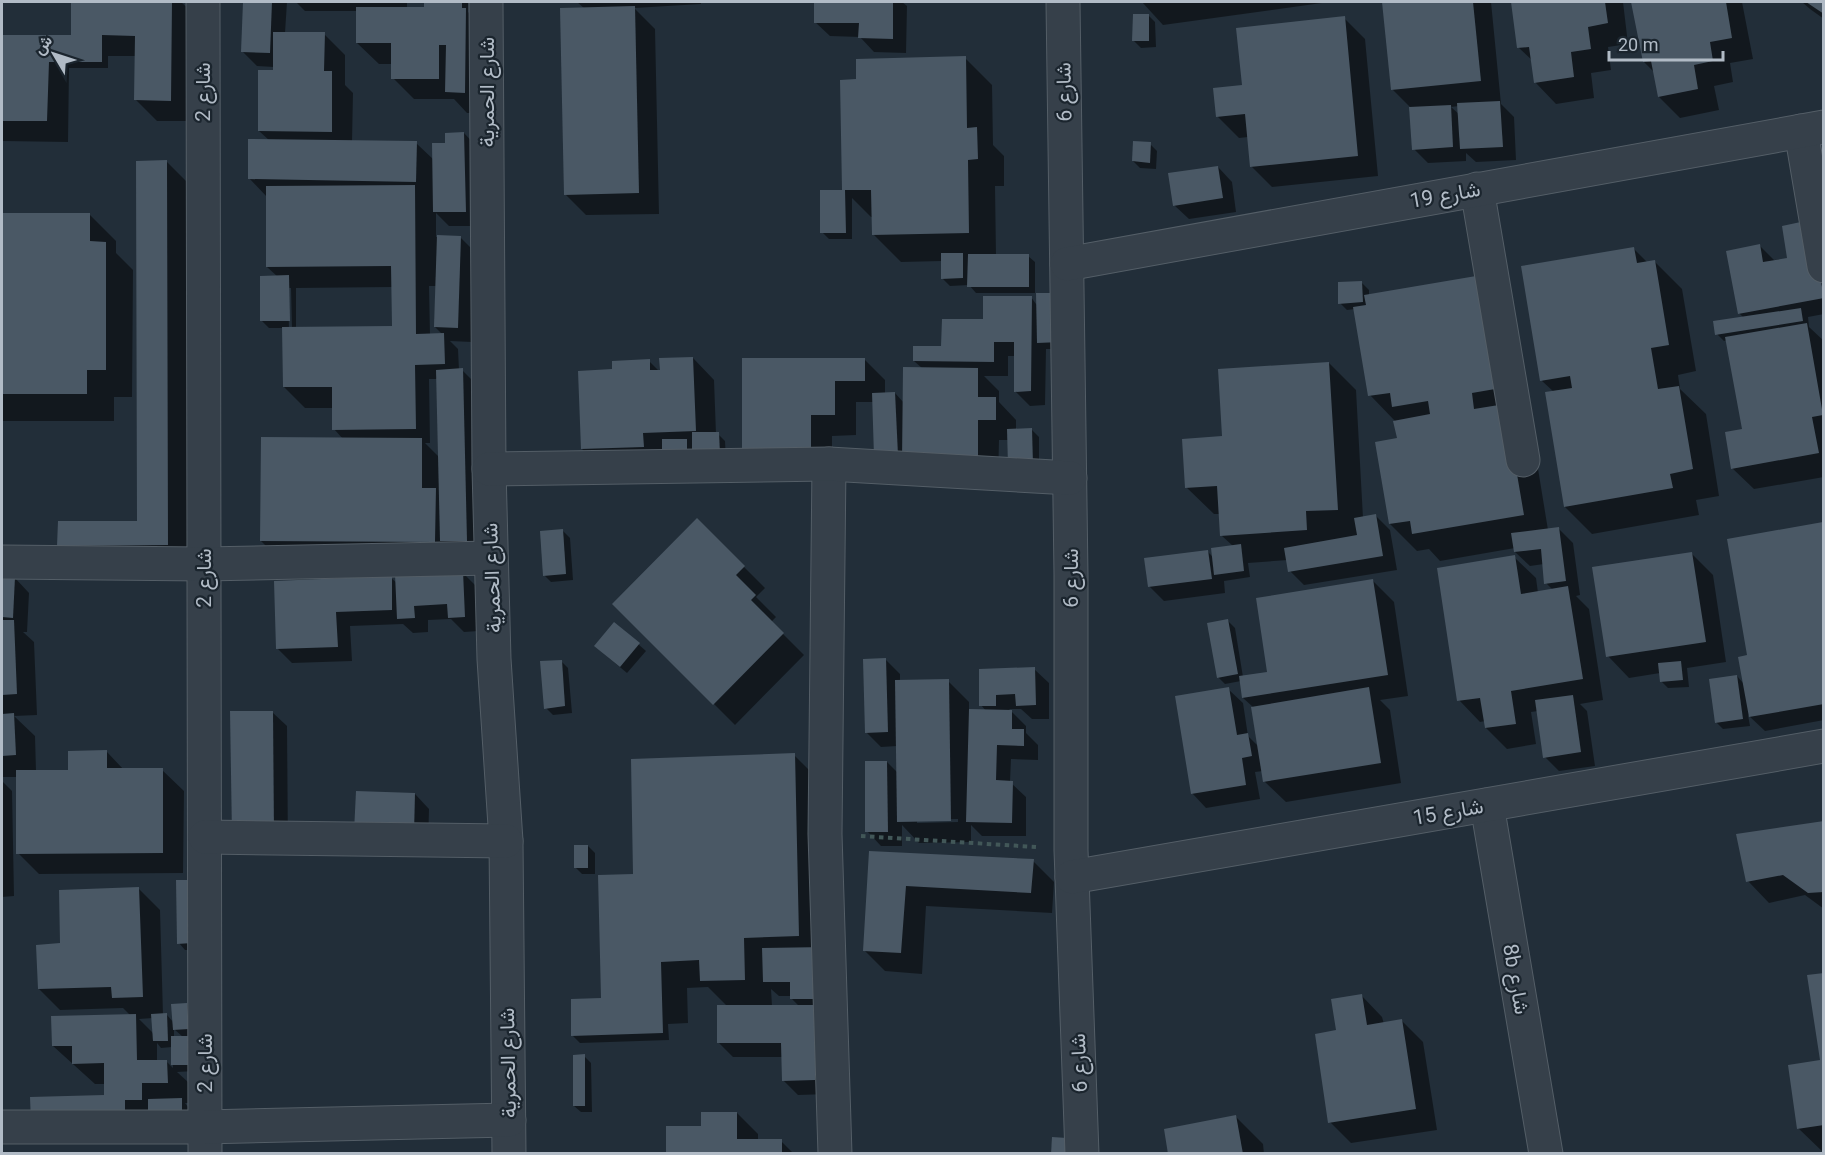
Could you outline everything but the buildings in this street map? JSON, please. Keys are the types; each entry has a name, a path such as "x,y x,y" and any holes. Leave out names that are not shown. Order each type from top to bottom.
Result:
{"street":[{"name":"شارع 2","path":"203,2 205,1140"},
{"name":"شارع الحمرية","path":"486,2 489,469 494,658 506,841 509,1154"},
{"name":"شارع 6","path":"1063,2 1070,478 1072,863 1082,1154"},
{"path":"1812,129 1824,266"},
{"name":"شارع 19","path":"1067,264 1812,129"},
{"path":"1477,189 1523,460"},
{"path":"829,464 825,834 835,1154"},
{"path":"489,469 829,464 1070,478"},
{"path":"2,561 204,564 491,558"},
{"name":"شارع 15","path":"1072,863 1486,805 1824,746"},
{"name":"8b شارع","path":"1486,805 1546,1154"},
{"path":"206,837 506,841"},
{"path":"2,1127 205,1140 509,1120"}],"path":[{"path":"825,834 1072,863"}]}
